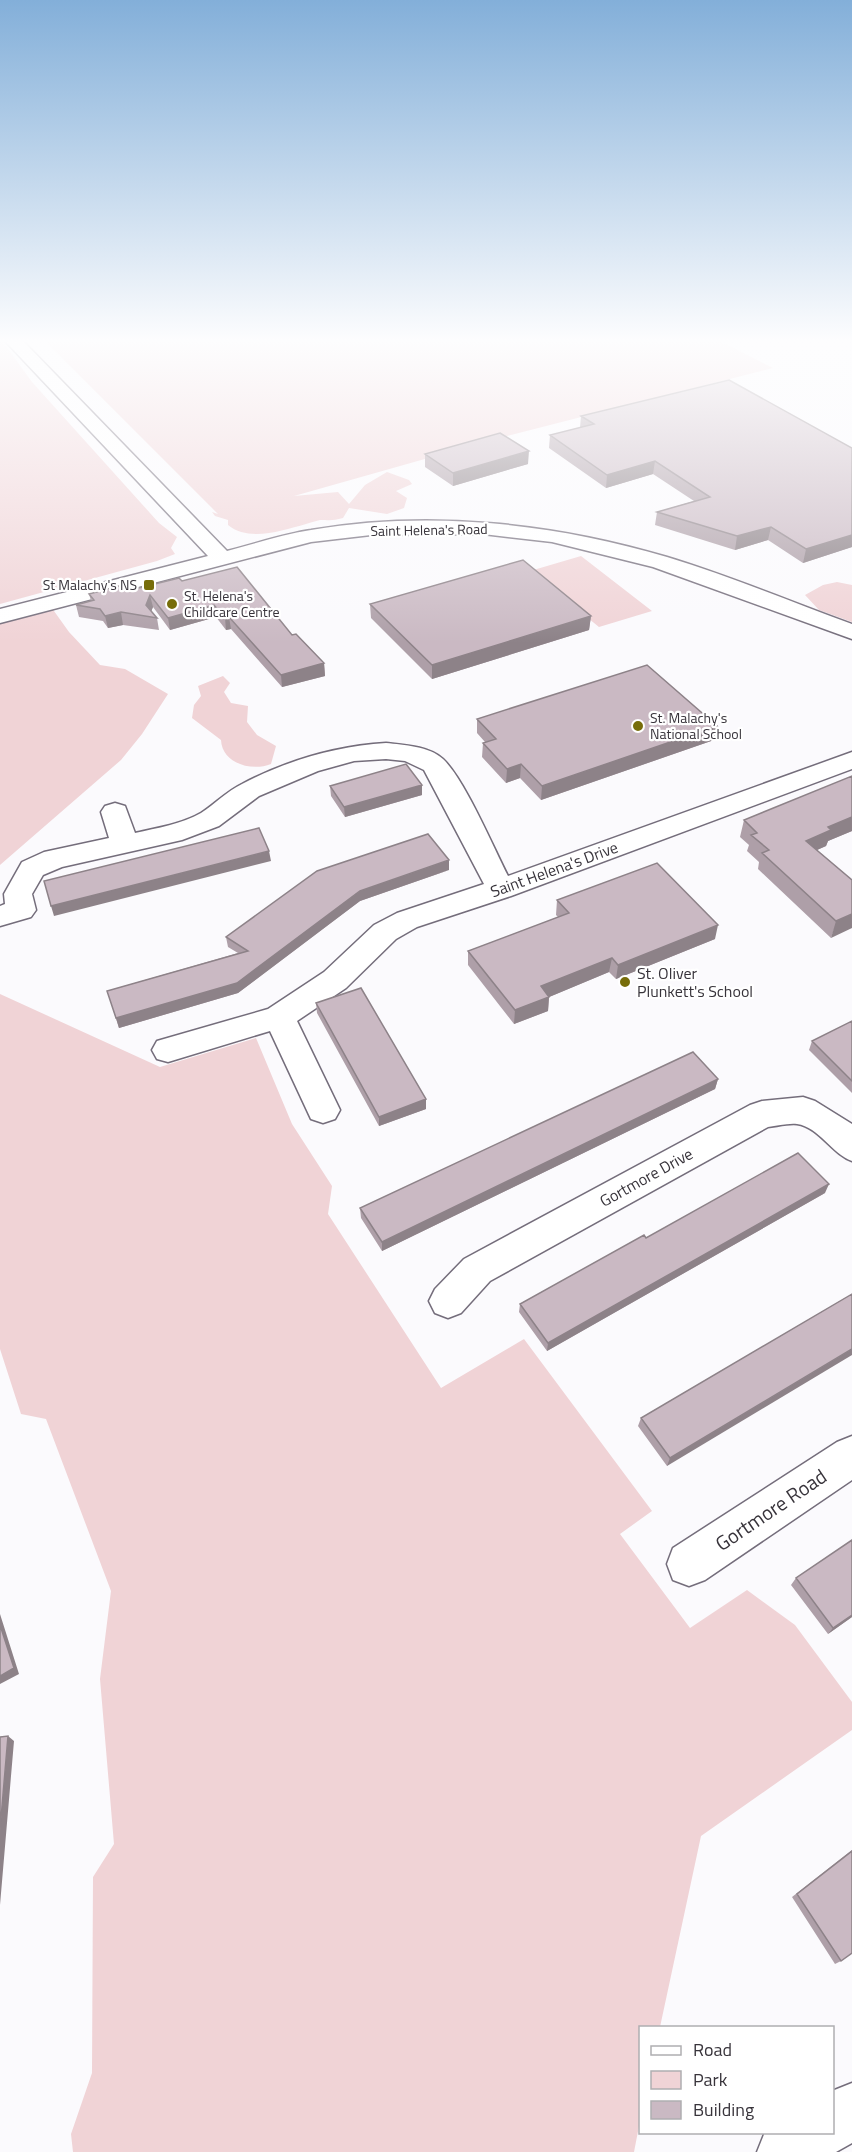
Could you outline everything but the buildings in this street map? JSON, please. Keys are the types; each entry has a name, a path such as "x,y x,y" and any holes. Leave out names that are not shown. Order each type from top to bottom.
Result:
{"street":[{"path":"111,442 221,557"},
{"name":"Saint Helena's Road","path":"0,616 221,557 310,536 370,530 519,531 607,547 660,562 852,632"},
{"path":"0,916 21,910 18,894 32,869 54,859 172,834 209,820 250,790 309,765 353,753 386,751 411,754 433,764 447,784 501,889"},
{"name":"Saint Helena's Drive","path":"168,1050 279,1017 335,980 386,932 407,920 501,889 852,760"},
{"path":"115,812 125,844"},
{"path":"279,1017 322,1110"},
{"name":"Gortmore Drive","path":"448,1301 477,1270 762,1114 804,1110 838,1131 852,1147"},
{"name":"Gortmore Road","path":"689,1564 852,1455"},
{"path":"834,2122 852,2111"},
{"path":"785,2152 814,2134"}],"green space":[{"path":"0,442 86,442 159,523 177,537 171,548 175,554 157,561 0,604"},
{"path":"146,442 483,442 294,496 338,492 349,504 365,485 387,472 409,480 412,484 396,491 407,498 404,508 387,514 349,508 343,518 320,520 276,532 255,534 236,530 228,525 228,520 215,516 212,512 218,514"},
{"path":"581,556 652,611 599,627 530,571"},
{"path":"837,582 852,585 852,622 819,610 805,595 823,585"},
{"path":"49,604 69,632 100,665 125,669 168,694 142,734 121,760 0,865 0,617"},
{"path":"223,676 230,683 224,692 231,703 248,706 247,722 257,735 276,746 271,764 255,767 232,760 226,755 221,740 192,718 194,705 201,696 198,686"},
{"path":"0,994 160,1067 256,1038 292,1124 332,1186 328,1214 441,1388 524,1339 652,1511 620,1534 690,1628 747,1590 795,1625 852,1702 852,1730 701,1836 660,2026 639,2026 639,2126 634,2152 73,2152 71,2134 92,2073 93,1877 114,1844 100,1679 111,1591 46,1419 21,1414 0,1349"}],"place":[{"name":"St Malachy's NS","path":"149,585"},
{"name":"St. Helena's Childcare Centre","path":"172,604"},
{"name":"St. Malachy's National School","path":"638,726"},
{"name":"St. Oliver Plunkett's School","path":"625,982"}]}
